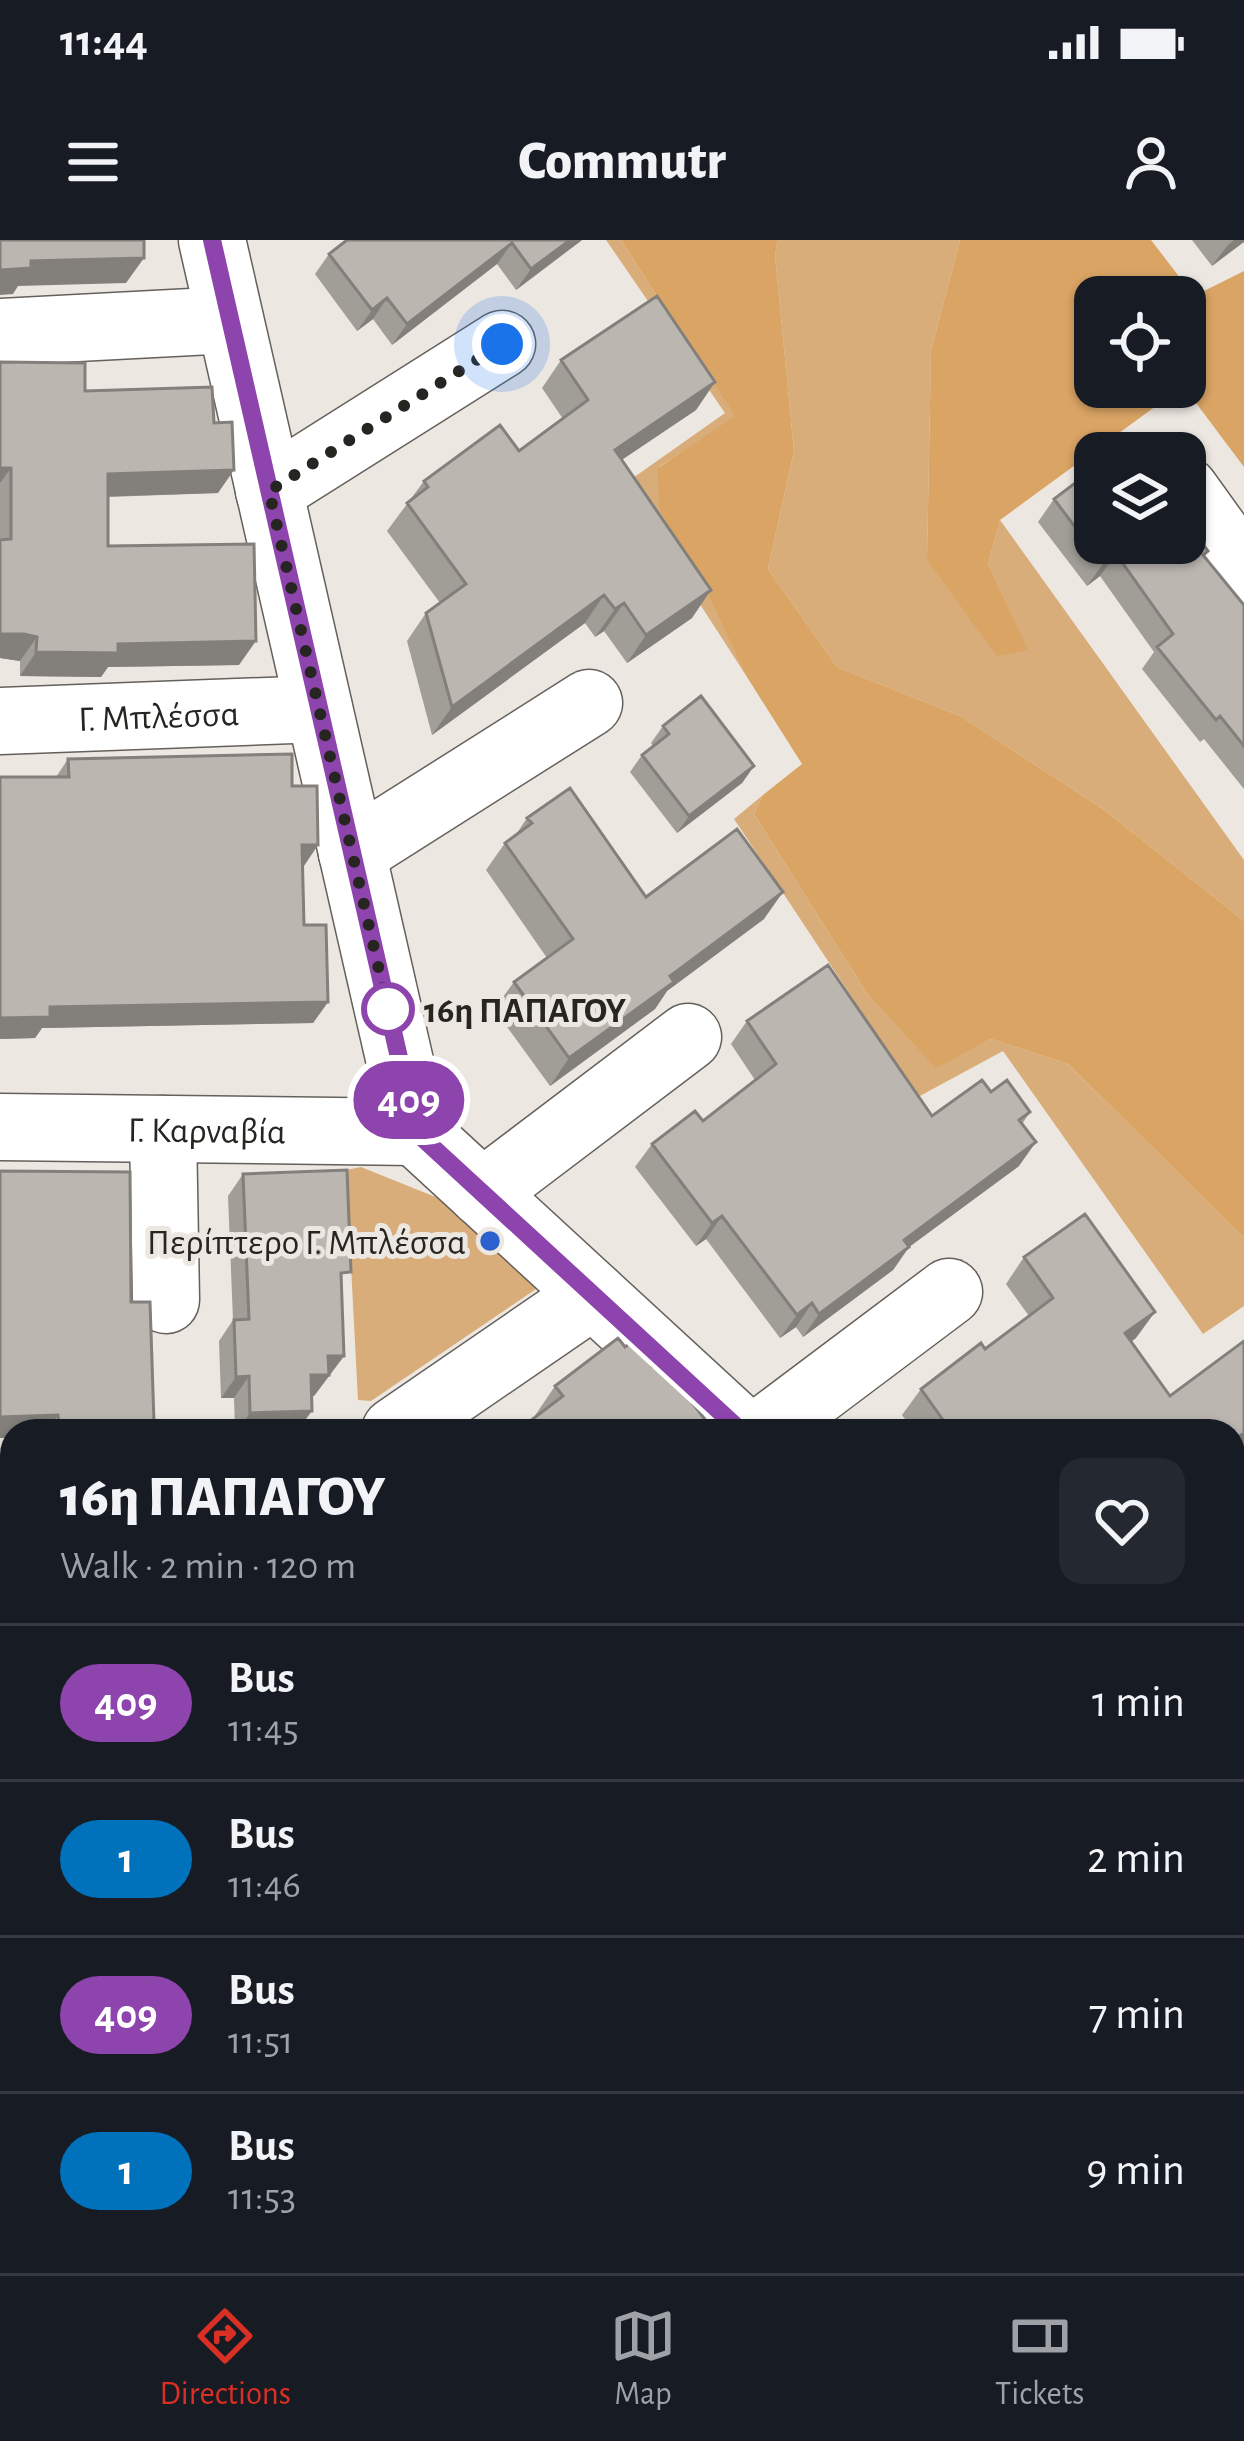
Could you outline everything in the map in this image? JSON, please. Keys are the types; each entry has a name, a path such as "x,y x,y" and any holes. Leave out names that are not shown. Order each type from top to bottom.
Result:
{"street":[{"path":"212,240 416,1132 729,1419"},
{"path":"0,332 230,320"},
{"path":"269,491 502,344"},
{"path":"1206,519 1244,572"},
{"path":"352,853 589,703"},
{"name":"Γ. Μπλέσσα","path":"0,721 319,709"},
{"path":"482,1193 688,1036"},
{"name":"Γ. Καρναβία","path":"0,1127 416,1132"},
{"path":"163,1129 166,1300"},
{"path":"780,1419 949,1292"},
{"path":"412,1419 593,1295"}],"shaded area":[{"path":"606,240 621,240 736,417 659,467 747,677 623,485 725,413"},
{"path":"621,240 778,240 775,255 794,451 768,569 837,667 960,716 1103,809 1244,921 1244,1238 1068,1064 991,1039 936,1068 868,995 754,814 763,795 802,764 747,677 714,606 659,509 658,468 735,416"},
{"path":"778,240 960,240 931,351 927,560 1027,649 988,564 1000,520 1244,860 1244,921 1103,809 960,716 837,667 768,569 794,451 775,255"},
{"path":"960,240 1151,240 1179,276 1074,276 1074,408 1153,408 1120,432 1074,432 1074,466 1000,520 988,564 1028,650 997,656 927,560 931,351"},
{"path":"1244,271 1244,467 1200,408 1206,408 1206,290"},
{"path":"763,795 754,814 868,995 936,1067 991,1039 1068,1064 1244,1238 1244,1306 1203,1334 1003,1051 918,1097 734,819"},
{"path":"361,1167 505,1225 542,1285 371,1401 358,1400 346,1170"}],"building":[{"path":"0,240 144,240 144,258 31,261 31,268 0,270"},
{"path":"347,240 570,240 531,269 512,243 407,324 387,298 372,310 329,254"},
{"path":"657,296 715,382 615,450 711,590 646,635 624,603 615,609 604,595 452,707 426,613 466,584 407,503 428,487 424,481 500,425 519,451 588,400 561,360"},
{"path":"0,362 85,363 85,391 212,387 214,423 232,422 234,470 108,474 108,546 254,544 256,641 118,644 118,653 36,652 37,637 0,634 0,540 11,539 11,468 0,468"},
{"path":"1074,484 1074,526 1054,499"},
{"path":"1206,559 1244,605 1244,746 1220,716 1216,720 1157,647 1173,634 1123,564 1206,564"},
{"path":"701,696 754,766 689,816 642,755 669,734 663,726"},
{"path":"292,754 292,786 317,786 318,845 302,845 304,925 326,925 328,1002 50,1007 50,1017 0,1018 0,777 69,777 68,759"},
{"path":"570,788 646,897 737,829 783,892 670,976 674,982 569,1058 514,982 573,939 505,843 532,823 527,818"},
{"path":"828,965 932,1116 982,1080 991,1092 1007,1080 1030,1112 1019,1120 1036,1142 904,1240 909,1247 819,1314 812,1303 797,1315 722,1216 712,1223 652,1144 695,1111 703,1121 776,1064 747,1021"},
{"path":"347,1170 351,1272 341,1273 344,1356 328,1356 329,1375 311,1375 312,1411 250,1413 249,1376 236,1377 234,1320 249,1319 243,1174"},
{"path":"0,1171 130,1172 131,1302 150,1302 154,1419 0,1417"},
{"path":"1085,1214 1155,1312 1125,1333 1170,1396 1244,1341 1244,1419 942,1419 921,1389 981,1343 985,1349 1053,1298 1024,1257"},
{"path":"618,1338 625,1347 633,1341 652,1366 659,1360 705,1419 533,1419 563,1396 555,1386"}],"bus line":[{"name":"409","path":"212,240 416,1132 728,1419"}],"place":[{"name":"16η ΠΑΠΑΓΟΥ","path":"388,1009"},
{"name":"Περίπτερο Γ. Μπλέσσα","path":"490,1241"}],"route":[{"path":"388,1009 269,491 502,344"}]}
